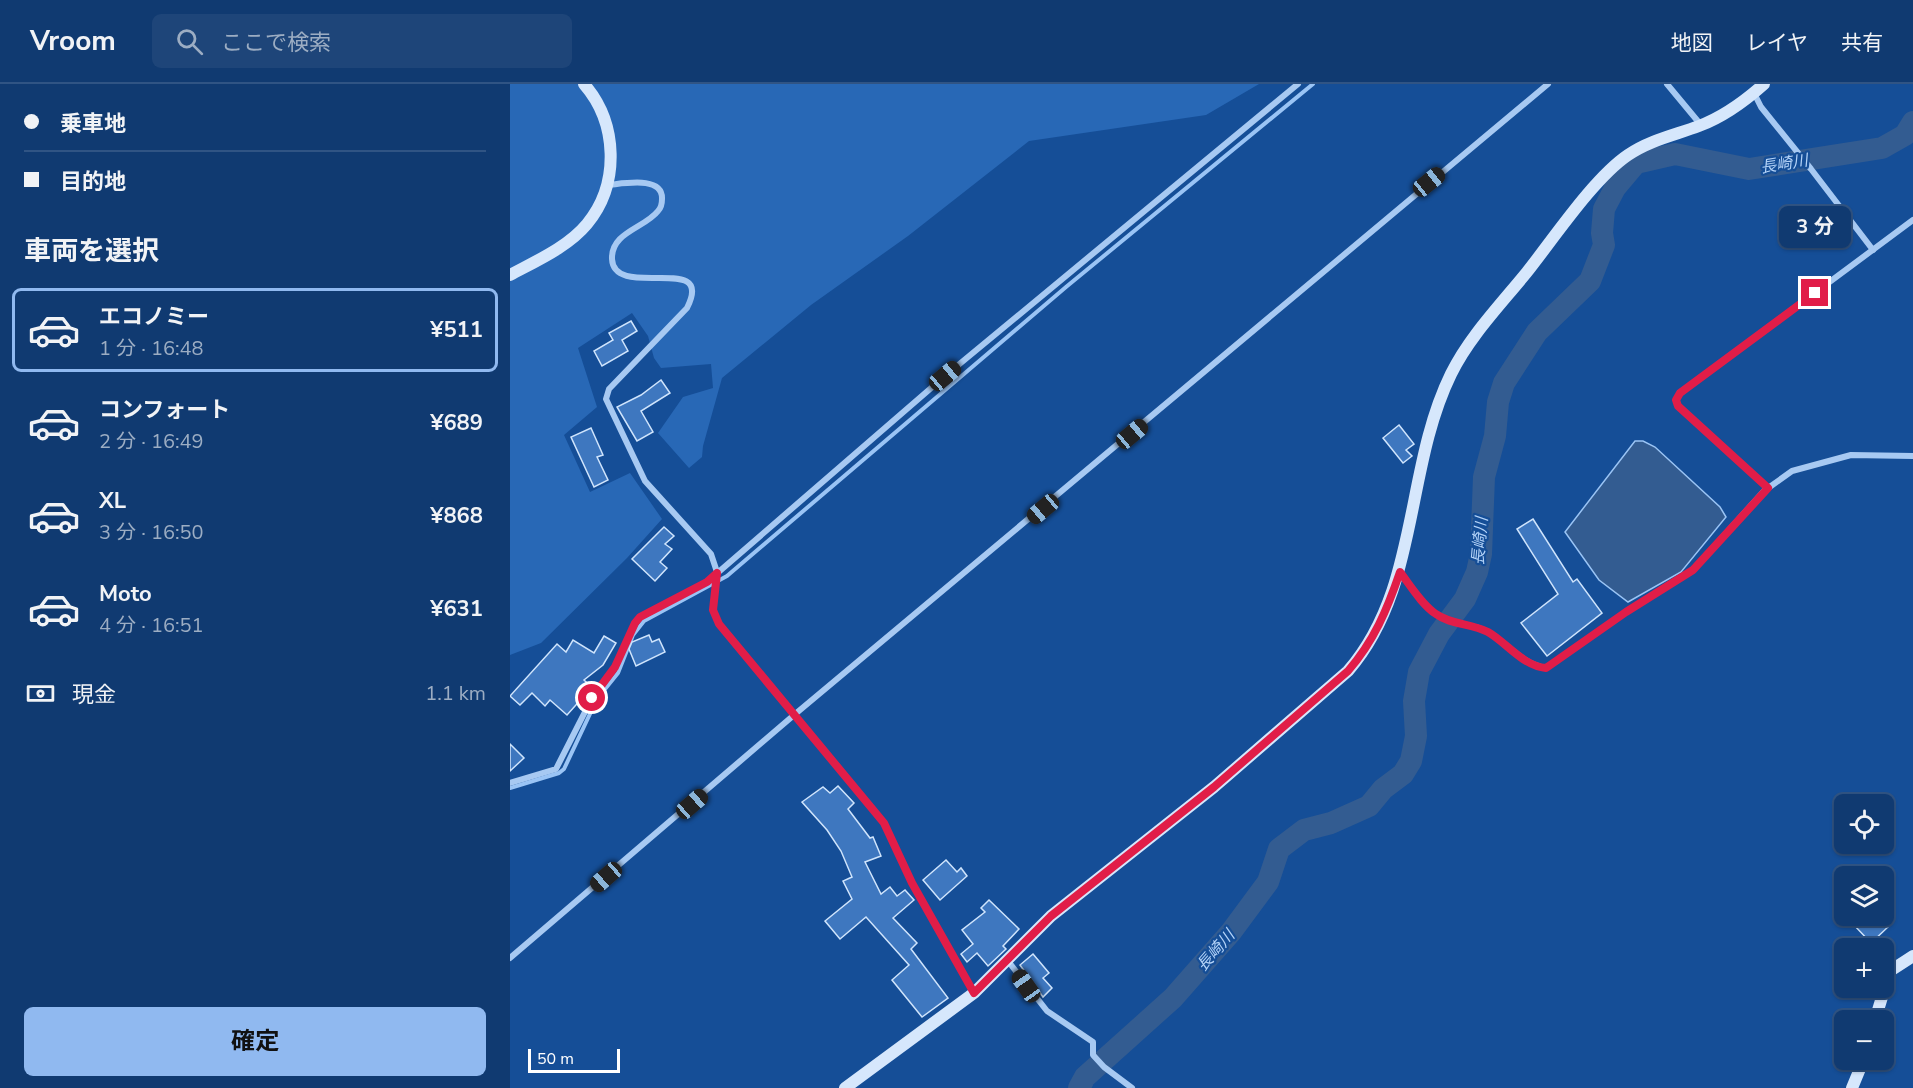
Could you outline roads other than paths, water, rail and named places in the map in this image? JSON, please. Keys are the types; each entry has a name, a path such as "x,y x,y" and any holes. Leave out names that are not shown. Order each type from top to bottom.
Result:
{"street":[{"path":"510,275 576,234 594,214 607,185 611,159 610,137 601,107 584,84"},
{"path":"510,783 556,769 592,698 615,667 640,617 716,576 945,376 1298,84"},
{"path":"510,958 795,715 1548,84"},
{"path":"1667,84 1701,125"},
{"path":"845,1088 974,993 1051,916 1214,787 1348,671 1367,649 1386,614 1400,572 1426,438 1441,397 1466,349 1608,172 1646,144 1701,125 1726,113 1759,88"},
{"path":"1759,88 1761,107 1873,250"},
{"path":"607,185 648,183 655,185 662,192 663,201 658,212 625,234 615,245 612,259 616,271 626,278 670,277 684,280 691,288 693,297 687,308 616,380 609,389 606,399 645,481 711,554 716,576 713,610 719,624 884,823 912,883 974,993"},
{"path":"1768,488 1678,406 1676,400 1680,393 1913,220"},
{"path":"1400,572 1434,613 1450,622 1481,629 1533,664 1546,668 1626,612 1693,570 1768,488 1792,471 1851,454 1913,456"},
{"path":"1878,1010 1890,971 1913,956"},
{"path":"1008,961 1047,1011 1093,1042 1093,1055 1104,1067 1132,1088"},
{"path":"1852,1088 1859,1070"}],"waterway":[{"path":"510,788 559,773 564,769 597,699 618,673 633,635 644,621 727,576 1066,287 1313,84"},
{"name":"長崎川","path":"1079,1088 1085,1077 1173,998 1231,932 1268,882 1279,849 1304,830 1331,823 1369,806 1383,789 1403,774 1411,761 1416,736 1414,701 1419,672 1439,634 1465,599 1477,572 1481,554 1484,477 1495,436 1498,402 1504,383 1537,332 1590,281 1604,245 1602,233 1604,209 1615,188 1636,163 1675,154 1749,169 1882,148 1905,135 1913,122"}]}
